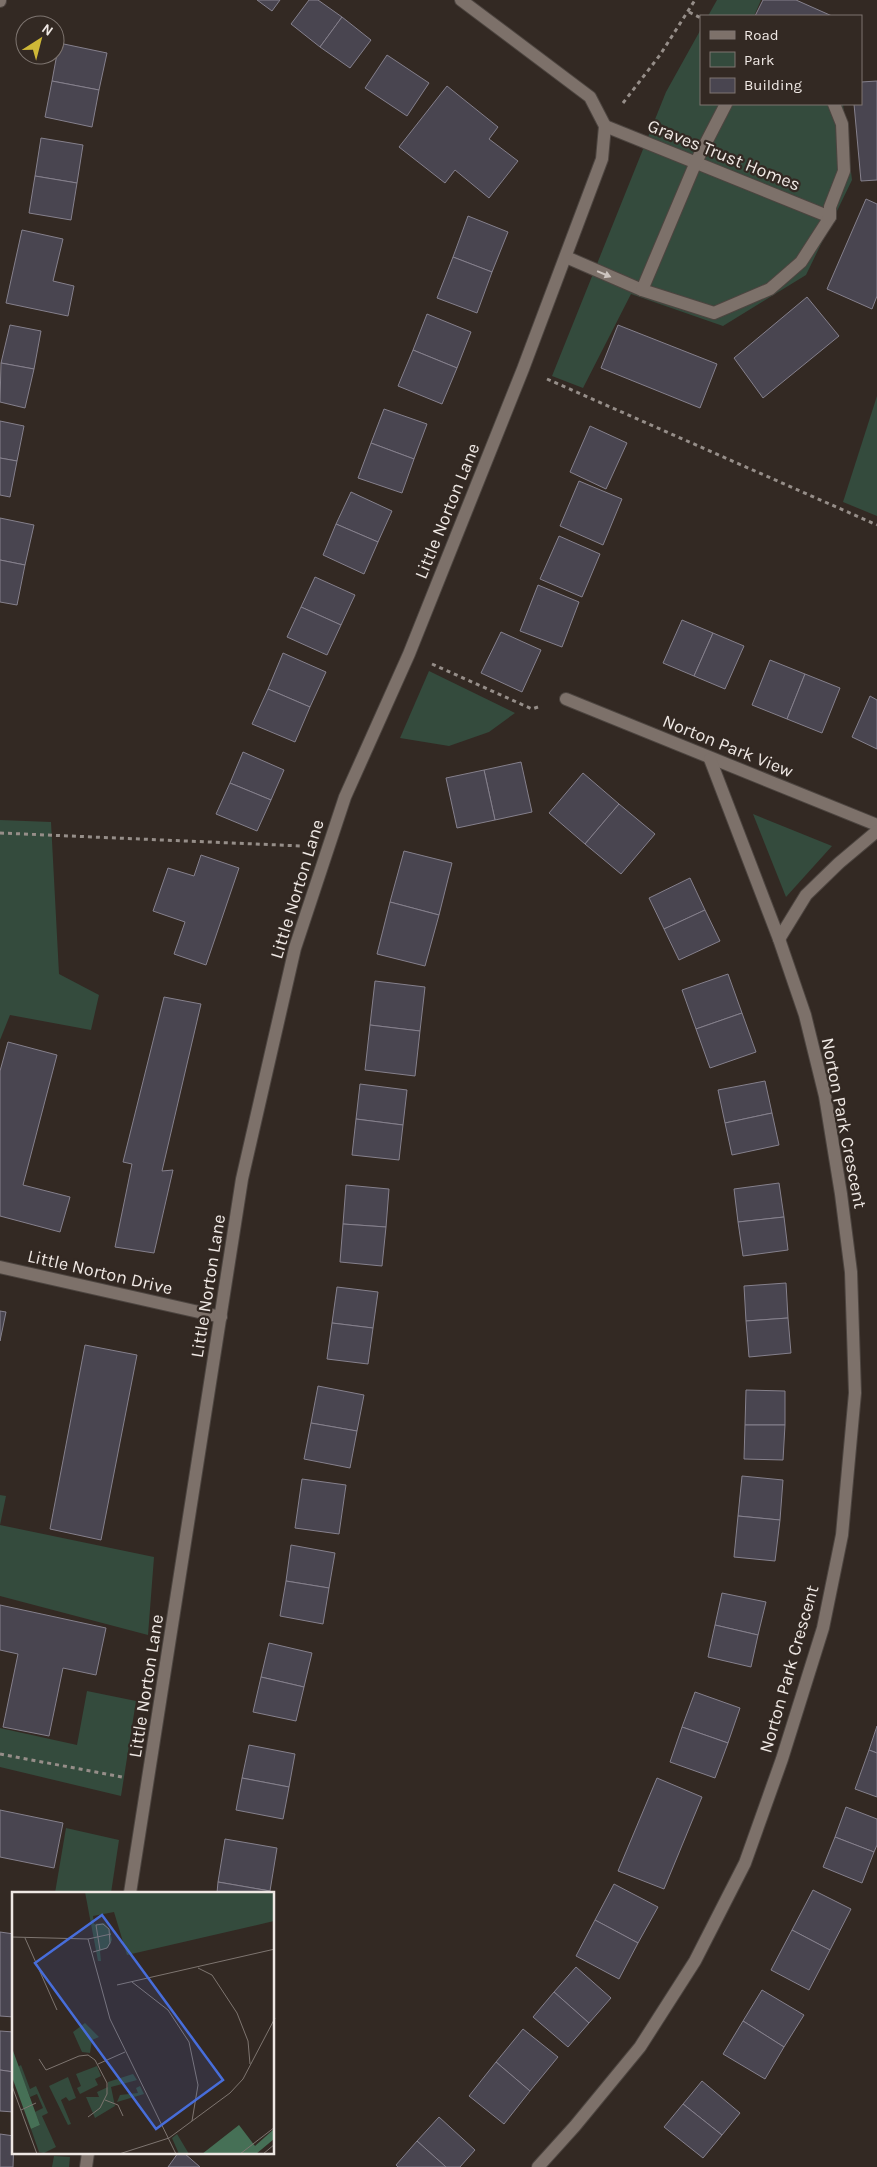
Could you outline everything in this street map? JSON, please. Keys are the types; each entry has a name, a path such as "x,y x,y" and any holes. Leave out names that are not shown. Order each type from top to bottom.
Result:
{"street":[{"path":"461,0 590,97 605,126"},
{"path":"642,290 696,162 725,105"},
{"path":"566,257 642,290 714,313 770,290 801,262 830,216 830,206 844,170 842,124 834,105"},
{"name":"Graves Trust Homes","path":"605,126 830,216"},
{"name":"Little Norton Lane","path":"130,1892 244,1170 295,948 345,796 409,654 566,257 602,159 605,126"},
{"name":"Norton Park View","path":"566,699 710,759 877,824"},
{"name":"Norton Park Crescent","path":"538,2167 640,2048 695,1961 745,1863 782,1759 823,1628 842,1535 855,1393 851,1272 841,1194 825,1096 805,1015 779,939 710,759"},
{"path":"779,939 806,896 839,863 877,831"},
{"name":"Little Norton Drive","path":"0,1267 221,1317"},
{"path":"86,2167 88,2154"}],"path":[{"path":"605,126 660,55 695,0"},
{"path":"689,12 700,18"},
{"path":"523,369 877,525"},
{"path":"409,654 532,709 566,699"},
{"path":"0,833 328,847"},
{"path":"0,1754 149,1782"}],"green space":[{"path":"717,0 761,0 754,15 709,15"},
{"path":"700,31 700,105 843,105 852,180 806,275 723,326 631,294 583,388 552,376 666,92"},
{"path":"877,396 877,516 843,502"},
{"path":"429,671 515,713 489,732 449,746 400,738"},
{"path":"753,814 832,846 786,897"},
{"path":"0,820 51,822 59,974 99,995 91,1030 10,1015 0,1040"},
{"path":"0,1495 6,1496 0,1525"},
{"path":"0,1525 154,1557 148,1635 0,1596"},
{"path":"87,1691 136,1701 121,1796 0,1767 0,1728 77,1745"},
{"path":"66,1828 119,1840 111,1892 55,1892"},
{"path":"54,2156 70,2157 69,2167 52,2167"}],"building":[{"path":"257,0 280,0 272,11"},
{"path":"309,0 318,0 342,17 320,47 291,24"},
{"path":"763,0 796,0 830,15 756,15"},
{"path":"342,17 371,40 350,68 320,47"},
{"path":"65,44 107,53 99,90 52,81 55,65 65,65"},
{"path":"387,55 429,83 407,116 365,88"},
{"path":"52,81 99,90 92,127 45,117"},
{"path":"877,81 877,180 861,181 854,105 862,105 862,82"},
{"path":"447,86 498,127 489,139 518,161 489,198 455,170 445,183 399,147"},
{"path":"41,138 83,145 77,183 35,176"},
{"path":"35,176 77,183 71,220 29,213"},
{"path":"866,199 877,204 877,296 872,309 827,289"},
{"path":"468,216 508,232 492,272 453,257"},
{"path":"22,230 63,239 53,281 74,286 68,316 6,303"},
{"path":"453,257 492,272 477,313 437,298"},
{"path":"807,297 839,336 763,398 734,358"},
{"path":"427,314 471,332 457,368 413,350"},
{"path":"10,325 41,331 34,369 1,363"},
{"path":"618,325 717,364 700,408 601,368"},
{"path":"413,350 457,368 442,404 398,386"},
{"path":"1,363 34,369 25,408 0,402"},
{"path":"384,409 427,424 414,459 371,443"},
{"path":"0,421 24,426 17,461 0,458"},
{"path":"590,426 627,443 606,489 570,472"},
{"path":"371,443 414,459 402,493 358,478"},
{"path":"0,458 17,461 10,497 0,495"},
{"path":"579,481 622,499 603,545 560,526"},
{"path":"351,492 392,511 378,542 336,524"},
{"path":"0,518 34,525 25,565 0,560"},
{"path":"336,524 378,542 364,574 323,555"},
{"path":"559,536 600,554 582,597 540,579"},
{"path":"0,560 25,565 17,605 0,602"},
{"path":"315,577 355,595 341,625 301,607"},
{"path":"538,585 579,602 562,647 520,631"},
{"path":"301,607 341,625 327,655 287,637"},
{"path":"682,620 713,633 694,676 663,663"},
{"path":"501,632 541,650 522,692 481,673"},
{"path":"713,633 744,646 725,689 694,676"},
{"path":"283,653 326,672 310,707 268,689"},
{"path":"770,660 805,674 787,719 752,705"},
{"path":"805,674 840,688 822,733 787,719"},
{"path":"268,689 310,707 295,742 252,724"},
{"path":"870,696 877,700 877,749 852,737"},
{"path":"243,752 284,770 271,800 230,783"},
{"path":"521,762 532,812 495,820 484,770"},
{"path":"484,770 495,820 457,828 446,778"},
{"path":"583,773 619,804 585,844 549,813"},
{"path":"230,783 271,800 257,831 216,814"},
{"path":"619,804 655,834 621,874 585,844"},
{"path":"404,851 452,863 439,915 390,902"},
{"path":"201,855 239,868 206,965 174,954 185,922 153,911 168,868 194,876"},
{"path":"690,878 705,910 664,929 649,898"},
{"path":"390,902 439,915 425,966 377,954"},
{"path":"705,910 720,941 679,960 664,929"},
{"path":"728,974 742,1013 696,1029 682,990"},
{"path":"375,981 425,987 420,1031 370,1025"},
{"path":"164,997 201,1004 162,1171 173,1170 154,1253 115,1247 132,1164 123,1162"},
{"path":"742,1013 756,1052 710,1068 696,1029"},
{"path":"370,1025 420,1031 415,1076 365,1070"},
{"path":"8,1042 57,1055 23,1185 70,1197 60,1232 0,1216 0,1071"},
{"path":"765,1081 772,1113 725,1123 718,1090"},
{"path":"360,1084 407,1090 403,1125 356,1119"},
{"path":"772,1113 779,1145 732,1155 725,1123"},
{"path":"356,1119 403,1125 399,1160 352,1155"},
{"path":"779,1183 784,1217 738,1222 734,1189"},
{"path":"346,1185 389,1189 386,1227 343,1224"},
{"path":"784,1217 788,1250 743,1256 738,1222"},
{"path":"343,1224 386,1227 382,1266 340,1262"},
{"path":"786,1283 788,1318 746,1321 744,1286"},
{"path":"337,1287 378,1292 373,1328 332,1323"},
{"path":"0,1311 6,1312 0,1341"},
{"path":"788,1318 791,1353 749,1357 746,1321"},
{"path":"332,1323 373,1328 368,1364 327,1359"},
{"path":"85,1345 137,1355 101,1540 50,1529"},
{"path":"318,1386 364,1395 357,1431 311,1423"},
{"path":"746,1390 785,1391 785,1425 745,1425"},
{"path":"311,1423 357,1431 350,1468 304,1459"},
{"path":"745,1425 785,1425 783,1460 744,1459"},
{"path":"742,1476 783,1480 780,1520 738,1516"},
{"path":"302,1479 346,1485 339,1534 295,1528"},
{"path":"738,1516 780,1520 775,1561 734,1557"},
{"path":"291,1545 335,1553 329,1588 286,1581"},
{"path":"286,1581 329,1588 323,1624 280,1616"},
{"path":"722,1593 766,1602 758,1635 715,1625"},
{"path":"0,1605 106,1628 96,1675 63,1668 49,1736 3,1727 18,1654 0,1650"},
{"path":"715,1625 758,1635 751,1667 708,1657"},
{"path":"269,1643 312,1653 304,1687 261,1677"},
{"path":"261,1677 304,1687 296,1721 253,1712"},
{"path":"695,1692 740,1708 728,1743 682,1727"},
{"path":"877,1726 877,1753 869,1750"},
{"path":"682,1727 728,1743 715,1778 670,1762"},
{"path":"249,1745 295,1754 289,1787 242,1778"},
{"path":"869,1750 877,1753 877,1797 855,1789"},
{"path":"242,1778 289,1787 283,1819 236,1810"},
{"path":"657,1778 702,1797 664,1889 618,1871"},
{"path":"846,1807 877,1819 877,1845 874,1852 835,1837"},
{"path":"0,1810 63,1823 54,1868 0,1857"},
{"path":"835,1837 874,1852 862,1883 823,1867"},
{"path":"225,1839 277,1848 270,1891 218,1882"},
{"path":"218,1882 270,1891 270,1892 217,1892"},
{"path":"614,1884 658,1907 638,1943 595,1920"},
{"path":"813,1890 851,1909 830,1950 792,1930"},
{"path":"595,1920 638,1943 619,1979 576,1956"},
{"path":"792,1930 830,1950 809,1990 771,1970"},
{"path":"0,1932 12,1934 12,2017 0,2016"},
{"path":"576,1967 611,1998 589,2023 554,1992"},
{"path":"762,1990 804,2015 784,2047 743,2021"},
{"path":"554,1992 589,2023 568,2047 533,2017"},
{"path":"743,2021 784,2047 765,2079 723,2054"},
{"path":"523,2029 558,2057 530,2091 496,2062"},
{"path":"0,2031 12,2032 12,2072 0,2070"},
{"path":"496,2062 530,2091 504,2124 469,2096"},
{"path":"0,2070 12,2072 12,2112 0,2111"},
{"path":"702,2081 740,2113 722,2135 683,2104"},
{"path":"683,2104 722,2135 703,2158 664,2127"},
{"path":"439,2117 475,2150 460,2167 446,2167 417,2141"},
{"path":"0,2134 12,2136 13,2167 0,2167"},
{"path":"417,2141 446,2167 398,2167 396,2165"},
{"path":"177,2154 185,2154 200,2167 168,2167"}]}
